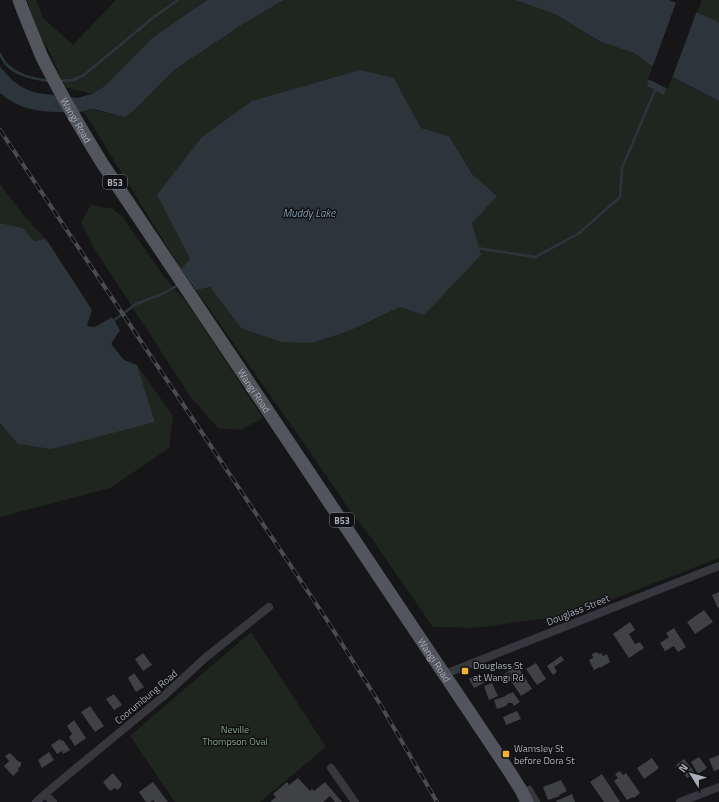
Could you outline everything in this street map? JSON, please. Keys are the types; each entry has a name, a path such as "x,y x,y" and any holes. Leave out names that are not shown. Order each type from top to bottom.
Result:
{"main road":[{"name":"Wangi Road","path":"19,0 36,43 53,77 80,128 102,163 198,304 509,771"},
{"name":"B53","path":"509,771 521,790 528,796"},
{"name":"B53","path":"509,771 521,802"}],"street":[{"name":"Douglass Street","path":"445,674 719,566"},
{"name":"Coorumbung Road","path":"36,802 165,695 211,653 269,607"},
{"path":"331,768 356,802"},
{"path":"680,802 719,787"},
{"path":"45,794 53,802"},
{"path":"528,796 536,802"}],"green space":[{"path":"27,0 36,0 43,18 73,45 116,0 207,0 152,38 106,85 92,94 65,87 50,53 35,27"},
{"path":"284,0 515,0 555,14 601,42 634,53 651,66 719,101 719,558 572,615 474,628 433,627 196,290 210,287 241,328 312,343 349,331 400,307 424,315 472,223 496,195 472,174 449,136 421,128 394,78 157,195 190,259 181,269 84,112 90,109 125,117 138,107 174,70 243,24"},
{"path":"702,0 719,0 719,22 697,12"},
{"path":"0,184 24,216 46,239 34,241 23,228 0,223"},
{"path":"91,205 113,209 122,216 162,274 187,303 263,418 241,430 218,428 190,396 94,248 81,222"},
{"path":"137,365 173,416 169,448 110,488 0,517 0,423 18,444 155,422"},
{"name":"Neville Thompson Oval","path":"251,632 326,747 260,802 175,802 130,736"}],"water":[{"path":"207,0 284,0 243,24 174,70 138,107 125,117 91,109 83,112 47,112 19,105 0,93 0,67 20,86 37,93 77,98 92,94 106,85 152,38"},
{"path":"515,0 669,0 719,22 719,101 671,76 664,95 647,86 653,67 634,53 601,42 555,14"},
{"name":"Muddy Lake","path":"360,70 394,78 421,128 449,136 472,174 497,196 472,223 481,255 424,315 400,307 349,331 312,343 281,342 241,328 210,287 196,290 181,269 190,259 157,195 201,138 252,101"},
{"path":"0,223 23,228 34,241 46,239 92,310 87,326 95,327 112,317 120,330 111,344 124,360 137,365 155,422 51,449 18,444 0,423"}],"pier":[{"path":"677,0 701,0 668,89 648,79"}],"building":[{"path":"719,592 719,607 718,608 712,595"},
{"path":"704,610 713,622 695,634 687,622"},
{"path":"630,622 635,630 629,634 635,644 640,642 644,648 629,658 613,634"},
{"path":"674,628 686,647 678,652 674,646 665,651 660,643 669,637 666,633"},
{"path":"597,652 598,654 601,653 603,656 607,654 610,662 594,670 589,660 593,658 592,654"},
{"path":"143,653 152,665 143,671 135,659"},
{"path":"561,656 564,660 554,667 557,672 553,675 547,666"},
{"path":"536,663 546,679 537,685 526,669"},
{"path":"516,664 532,689 521,696 511,681 508,683 503,675 509,671 508,669"},
{"path":"134,673 144,687 136,692 128,678"},
{"path":"479,674 484,683 474,688 469,679"},
{"path":"492,683 498,696 489,700 484,686"},
{"path":"513,692 520,702 514,706 512,703 508,703 506,706 497,709 494,700"},
{"path":"114,694 122,705 114,710 106,699"},
{"path":"90,706 104,726 95,732 81,712"},
{"path":"517,711 521,719 506,725 503,717"},
{"path":"74,720 86,738 75,746 69,737 72,734 67,726"},
{"path":"60,739 62,741 63,740 70,750 63,754 62,751 57,754 51,745"},
{"path":"49,752 54,760 42,768 38,760"},
{"path":"10,753 19,762 21,762 21,766 18,768 19,770 13,776 4,766 9,761 5,756"},
{"path":"719,755 719,769 714,771 709,759"},
{"path":"699,757 707,768 698,774 691,762"},
{"path":"652,758 659,768 644,779 637,768"},
{"path":"684,759 695,773 687,778 676,765"},
{"path":"620,771 623,775 626,773 640,793 634,798 633,797 627,800 614,781 618,778 615,774"},
{"path":"113,773 122,784 117,790 115,788 110,791 103,782"},
{"path":"602,774 620,802 604,802 590,782"},
{"path":"298,778 310,791 312,789 314,791 325,782 342,802 335,802 330,796 323,802 270,802 276,797 273,794 287,782 289,785"},
{"path":"561,780 567,791 559,795 560,796 548,800 543,787"},
{"path":"153,782 168,802 155,802 153,800 146,802 139,792"},
{"path":"572,794 575,802 556,801"}],"waterway":[{"path":"59,81 73,80 84,75 154,17 178,0"},
{"path":"0,54 6,64 16,72 33,78 50,81"},
{"path":"477,248 535,257 578,234 620,197 622,168 656,88"},
{"path":"113,321 136,304 162,294 178,285"}],"railway":[{"path":"0,130 325,617 380,704 437,802"}],"place":[{"name":"Douglass St at Wangi Rd","path":"465,671"},
{"name":"Wamsley St before Dora St","path":"506,754"}]}
